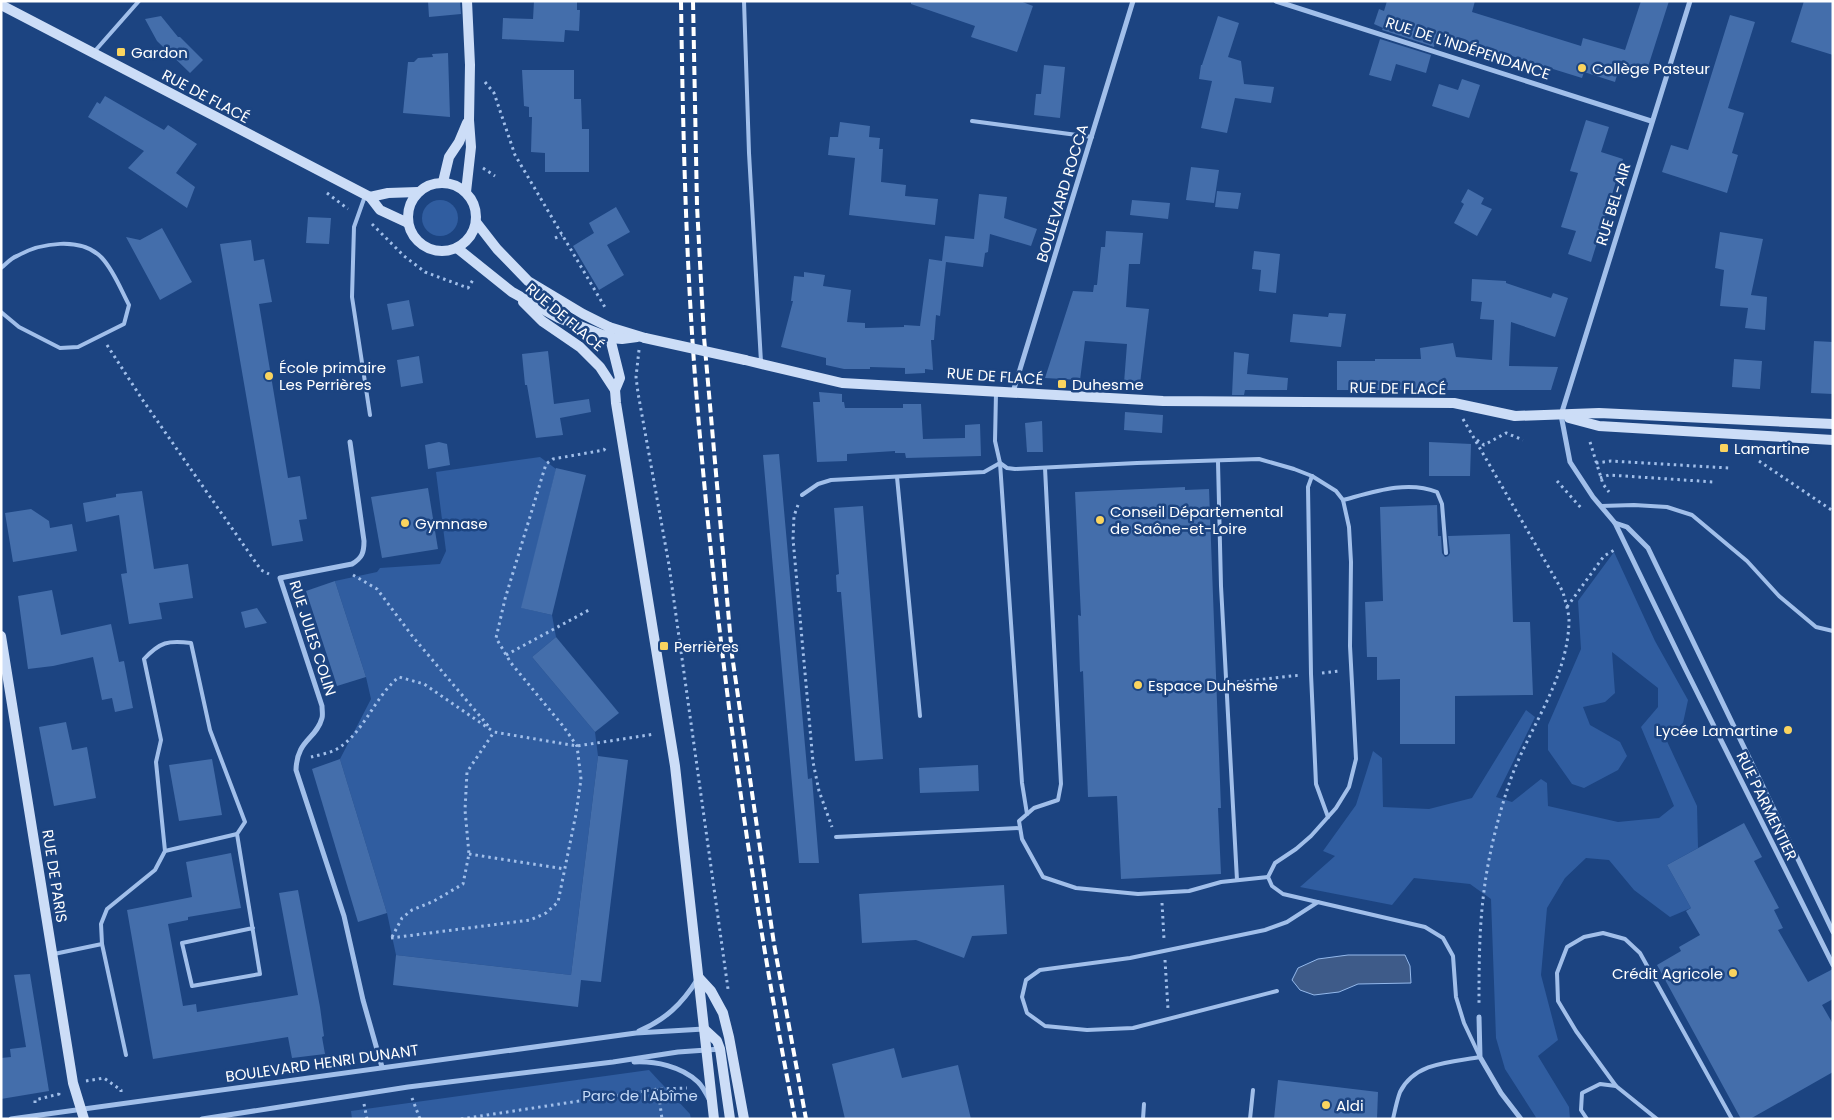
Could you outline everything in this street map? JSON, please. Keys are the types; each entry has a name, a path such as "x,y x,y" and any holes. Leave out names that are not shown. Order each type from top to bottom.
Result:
{"main road":[{"path":"467,1 470,65 470,162 466,192 456,185 443,182 425,187 418,192 409,207 408,223 412,233 426,247 436,251 447,251 457,248 469,237 476,222"},
{"name":"RUE DE FLACÉ","path":"1,6 367,196 380,210 408,223"},
{"path":"443,182 450,157 460,142 469,120"},
{"path":"367,196 418,192"},
{"name":"RUE DE FLACÉ","path":"466,192 475,206 476,222 497,249 528,281 609,327 643,337 842,383 1163,401 1454,403 1515,416 1599,413 1833,424"},
{"name":"RUE DE FLACÉ","path":"457,248 512,292 542,321 580,347 600,367 615,390"},
{"name":"RUE DE FLACÉ","path":"512,292 559,318 589,328 610,338 643,337"},
{"path":"609,327 620,378 615,390 678,786 693,940 699,978 714,1119"},
{"name":"RUE DE FLACÉ","path":"1561,415 1599,426 1833,440"},
{"name":"RUE DE PARIS","path":"1,636 72,1084 83,1114"},
{"path":"699,978 711,991 723,1013 730,1119"},
{"path":"704,1033 717,1040 726,1048 744,1119"}],"street":[{"name":"BOULEVARD ROCCA","path":"1013,392 1134,1"},
{"name":"RUE DE L'INDÉPENDANCE","path":"1276,1 1651,121"},
{"name":"RUE BEL-AIR","path":"1561,415 1651,121 1690,1"},
{"name":"RUE PARMENTIER","path":"1561,415 1570,462 1600,506 1615,523 1684,668 1833,964"},
{"name":"RUE JULES COLIN","path":"296,762 301,746 315,730 322,718 322,706 280,578 352,564 360,560 364,552 364,534 350,442"},
{"name":"RUE PARMENTIER","path":"1615,523 1627,527 1648,548 1833,932"},
{"path":"296,762 299,782 344,916 363,1000 382,1067"},
{"name":"BOULEVARD HENRI DUNANT","path":"636,1033 654,1025 667,1016 687,995 699,978"},
{"path":"1479,1017 1480,1057 1501,1093 1521,1119"},
{"name":"BOULEVARD HENRI DUNANT","path":"11,1119 83,1114 382,1067 636,1033 704,1033"},
{"path":"202,1119 408,1087 613,1062 678,1052 726,1048"},
{"path":"613,1062 652,1061 680,1071 698,1082 712,1103"}],"lane":[{"path":"93,53 139,1"},
{"path":"744,1 749,153 761,365"},
{"path":"972,121 1092,137"},
{"path":"367,196 354,227 352,297 370,416"},
{"path":"1,268 15,256 51,244 68,244 85,248 101,257 111,271 129,305 124,324 78,347 60,348 19,327 1,312"},
{"path":"996,391 995,441 1000,463 1022,783 1027,814"},
{"path":"1000,463 1007,468 1015,469 1259,459 1294,468 1312,476 1336,491 1343,500 1349,527 1351,562 1350,646 1356,759 1349,787 1336,808 1306,840 1275,863 1268,877"},
{"path":"1218,462 1221,586 1237,880"},
{"path":"802,495 818,484 831,480 984,472 1000,463"},
{"path":"1044,468 1061,784 1058,800 1034,808 1019,821 1022,839 1043,877 1076,888 1138,894 1188,891 1221,882 1268,877"},
{"path":"1312,476 1308,487 1311,674 1316,784 1328,817"},
{"path":"897,477 920,716"},
{"path":"1343,500 1378,490 1411,486 1437,492 1442,504 1446,553"},
{"path":"1600,506 1634,505 1667,507 1692,515 1747,561 1779,596 1816,627 1833,631"},
{"path":"126,1055 102,944 101,924 107,909 155,870 165,851 156,762 161,740 144,659 156,646 176,641 190,643 210,730 245,822 237,834 165,851"},
{"path":"836,837 1020,828"},
{"path":"237,834 253,928 260,974 192,986 182,943 253,928"},
{"path":"1268,877 1272,886 1283,894 1425,927 1443,938 1453,956 1456,997 1464,1023 1480,1057 1431,1066 1412,1074 1400,1092 1393,1119"},
{"path":"1277,991 1133,1028 1107,1031 1044,1026 1027,1013 1022,997 1026,980 1040,970 1130,958 1265,930 1287,922 1318,902"},
{"path":"1658,1119 1616,1086 1576,1031 1558,1001 1557,973 1567,947 1584,937 1603,933 1625,939 1640,953 1732,1119"},
{"path":"52,954 102,944"},
{"path":"1587,1119 1581,1110 1582,1093 1600,1084 1616,1086"},
{"path":"1250,1119 1253,1090"},
{"path":"1143,1119 1144,1104"}],"path":[{"path":"470,65 494,93 515,155 609,314"},
{"path":"477,165 495,176"},
{"path":"325,191 374,225 404,256 434,277 468,288 476,273"},
{"path":"555,238 562,235"},
{"path":"102,336 142,400 261,570 280,578"},
{"path":"643,337 636,377 638,393 669,565 728,994"},
{"path":"1454,403 1563,592 1569,619 1567,647 1509,784 1492,846 1484,892 1479,963 1479,1017"},
{"path":"1474,438 1484,445 1506,433 1523,440"},
{"path":"494,732 467,772 465,810 468,854 463,884 434,901 412,910 402,918 392,938 530,920 546,913 558,902 576,814 581,779 576,746 563,726 511,663 496,638 505,599 546,464 553,459 604,450 611,440"},
{"path":"1590,442 1602,484 1609,492"},
{"path":"1596,463 1611,461 1729,468"},
{"path":"1759,462 1833,512"},
{"path":"1600,478 1609,474 1714,482"},
{"path":"1557,481 1582,508"},
{"path":"802,495 794,516 793,539 813,762 820,791 836,837"},
{"path":"1567,607 1604,556 1625,544"},
{"path":"338,567 377,589 412,637 494,732"},
{"path":"506,655 589,610"},
{"path":"1226,683 1351,670"},
{"path":"296,762 336,750 367,718 388,686 399,677 424,684 494,732 576,746 670,732"},
{"path":"468,854 565,869"},
{"path":"461,1119 658,1089 691,1088 698,1082"},
{"path":"408,1087 420,1119"},
{"path":"658,1089 662,1119"}],"green space":[{"path":"440,200 447,201 453,205 457,211 457,225 453,231 447,235 440,236 433,235 427,231 423,225 422,218 423,211 427,205 433,201"},
{"path":"540,457 556,469 522,608 552,615 556,637 532,657 595,732 598,756 571,975 396,955 387,913 340,759 371,699 366,677 335,581 377,572 380,568 440,564 446,551 436,472"},
{"path":"1614,552 1655,641 1688,700 1683,723 1666,739 1697,806 1698,848 1667,865 1691,908 1670,917 1634,890 1609,860 1586,858 1565,878 1547,908 1541,975 1558,1040 1538,1056 1569,1107 1570,1119 1537,1119 1505,1069 1496,1038 1491,899 1470,884 1414,878 1392,905 1300,887 1335,856 1323,851 1356,805 1373,751 1382,758 1383,807 1429,809 1472,798 1526,710 1535,717 1496,797 1512,802 1541,779 1547,783 1548,806 1618,822 1659,818 1674,806 1641,727 1658,707 1658,688 1612,652 1615,693 1605,702 1583,707 1590,725 1620,742 1627,756 1618,770 1584,788 1572,784 1548,750 1548,725 1581,649 1578,601"},
{"name":"Parc de l'Abîme","path":"649,1070 690,1114 691,1119 352,1119 351,1111"}],"shaded area":[{"path":"1348,955 1405,955 1410,966 1411,983 1358,984 1339,992 1314,995 1300,990 1292,980 1298,968 1318,959"}],"building":[{"path":"428,1 460,1 461,14 429,17"},
{"path":"534,1 577,1 577,10 580,10 579,31 565,30 564,42 502,39 503,18 533,19"},
{"path":"911,1 1020,1 1033,6 1017,52 971,37 975,26 911,4"},
{"path":"1387,1 1475,1 1472,12 1581,46 1583,38 1625,50 1641,1 1669,1 1647,70 1621,62 1615,82 1584,72 1582,78 1438,33 1434,47 1382,30 1383,28 1374,24 1379,9 1384,11"},
{"path":"1804,1 1833,1 1833,55 1791,42"},
{"path":"1730,15 1755,22 1728,108 1744,113 1732,153 1738,155 1727,193 1662,172 1671,145 1688,150"},
{"path":"161,16 178,37 203,60 190,73 157,41 145,19"},
{"path":"1218,16 1239,23 1228,57 1241,61 1244,84 1274,87 1271,103 1235,98 1227,133 1201,128 1212,81 1199,79 1201,65"},
{"path":"1380,39 1431,55 1426,73 1396,64 1391,81 1369,75"},
{"path":"448,53 450,117 403,113 408,62 414,62 418,58 433,57 432,54"},
{"path":"1044,65 1065,67 1060,118 1034,115 1036,94 1041,94"},
{"path":"522,70 574,70 574,99 581,99 582,129 589,129 589,172 545,172 545,153 531,152 532,117 529,117 529,107 524,106"},
{"path":"1462,79 1480,85 1469,118 1432,106 1439,84 1458,90"},
{"path":"105,96 164,130 168,125 197,144 176,173 195,187 187,208 128,168 144,151 88,117 97,102 100,104"},
{"path":"1586,120 1609,127 1601,152 1623,159 1591,262 1568,254 1576,231 1561,227 1578,173 1570,171"},
{"path":"840,122 870,126 869,137 880,138 879,149 883,149 881,182 906,185 905,196 938,199 935,225 849,215 855,158 828,155 830,137 838,137"},
{"path":"1191,167 1219,170 1214,203 1186,200"},
{"path":"1468,189 1484,198 1481,204 1492,209 1477,236 1454,223 1464,204 1461,202"},
{"path":"1217,191 1241,193 1238,209 1215,207"},
{"path":"979,194 1007,197 1004,218 1037,229 1031,246 990,234 988,252 985,253 983,267 946,262 940,316 936,315 934,340 931,340 933,370 925,369 925,373 905,374 905,368 870,367 870,369 844,369 826,365 826,358 781,347 793,301 791,301 794,276 804,277 804,272 825,275 823,286 851,290 847,322 865,323 865,328 904,327 904,325 920,326 929,259 942,261 945,236 974,239"},
{"path":"1132,200 1170,203 1168,219 1130,215"},
{"path":"616,207 630,232 607,245 624,275 599,290 573,246 594,233 589,223"},
{"path":"308,217 331,218 329,244 306,243"},
{"path":"162,228 192,282 160,300 126,237 140,240"},
{"path":"1106,231 1143,233 1140,264 1129,264 1126,307 1149,309 1140,384 1124,383 1127,344 1085,341 1080,380 1045,378 1073,291 1093,292 1094,285 1097,285 1101,247 1105,247"},
{"path":"1720,232 1763,239 1751,295 1767,297 1765,330 1745,328 1748,308 1720,306 1724,270 1715,268"},
{"path":"251,240 254,261 264,259 272,302 259,304 288,478 300,476 307,519 299,520 303,541 272,546 220,244"},
{"path":"1254,251 1280,254 1276,293 1259,291 1261,270 1252,269"},
{"path":"1472,279 1506,281 1506,283 1551,298 1553,293 1568,298 1555,337 1511,322 1509,366 1558,367 1551,390 1337,390 1337,361 1421,359 1420,348 1453,343 1456,357 1492,360 1494,320 1480,319 1482,302 1471,301"},
{"path":"409,300 414,326 392,330 387,304"},
{"path":"1329,313 1346,314 1341,347 1290,342 1293,314 1328,317"},
{"path":"1814,341 1833,342 1833,394 1811,393"},
{"path":"548,351 554,404 589,399 591,412 560,418 563,435 536,438 527,385 525,385 522,354"},
{"path":"1234,352 1249,354 1247,374 1288,378 1287,390 1245,390 1244,395 1232,395"},
{"path":"419,356 423,383 401,387 397,360"},
{"path":"1734,359 1762,361 1760,389 1732,387"},
{"path":"819,392 842,394 842,402 844,402 845,408 903,408 903,404 921,404 923,439 965,438 965,425 980,424 981,456 906,458 905,453 895,453 895,451 847,454 847,461 817,462 813,402 820,402"},
{"path":"1125,412 1163,415 1162,433 1124,430"},
{"path":"1042,421 1043,452 1027,452 1025,423"},
{"path":"439,442 447,444 450,465 428,469 425,445"},
{"path":"1429,442 1471,444 1470,476 1429,476"},
{"path":"779,454 808,779 812,778 819,863 799,863 763,455"},
{"path":"556,468 586,475 552,615 521,608"},
{"name":"Espace Duhesme","path":"1185,487 1185,490 1209,489 1221,808 1218,808 1221,874 1121,879 1117,796 1088,797 1083,671 1080,672 1078,615 1081,616 1075,492"},
{"name":"Gymnase","path":"428,488 438,549 382,558 371,497"},
{"path":"142,491 154,569 188,564 193,598 159,603 162,619 129,624 121,574 127,573 119,515 86,522 83,503 116,497 116,494"},
{"path":"1437,505 1438,536 1441,536 1442,553 1445,557 1450,553 1448,536 1510,534 1513,622 1530,622 1533,695 1455,696 1455,744 1400,744 1400,679 1377,680 1377,657 1367,657 1365,602 1383,601 1380,507"},
{"path":"863,506 883,759 855,761 841,592 837,592 836,575 839,574 834,508"},
{"path":"31,509 49,521 50,528 72,524 77,551 13,562 5,513"},
{"path":"335,581 366,677 337,686 306,591"},
{"path":"52,590 61,635 111,624 119,662 124,661 133,708 115,712 112,698 102,700 93,657 53,666 28,669 18,596"},
{"path":"257,608 267,623 245,628 241,612"},
{"path":"556,637 619,713 595,732 532,657"},
{"path":"66,722 72,750 87,747 96,798 54,806 39,727"},
{"path":"598,756 628,760 601,982 581,980 578,1007 393,985 396,955 571,975"},
{"path":"212,759 222,815 179,821 169,765"},
{"path":"340,759 387,913 358,922 312,769"},
{"path":"978,765 979,791 920,793 919,768"},
{"name":"Crédit Agricole","path":"1744,823 1762,857 1754,861 1779,908 1774,910 1783,928 1778,930 1808,982 1833,969 1833,999 1822,1005 1833,1024 1833,1072 1750,1119 1741,1119 1657,965 1681,951 1679,947 1700,935 1686,911 1691,908 1667,865"},
{"path":"231,853 241,908 188,917 188,920 168,924 183,1006 196,1004 197,1012 298,995 279,893 298,890 320,1007 325,1054 292,1058 288,1037 153,1059 127,910 192,897 186,862"},
{"path":"1004,885 1007,934 972,936 964,958 916,940 862,943 859,894"},
{"path":"30,974 49,1091 1,1099 1,1058 11,1057 10,1049 26,1047 14,975"},
{"path":"894,1048 902,1078 958,1065 971,1119 845,1119 832,1064"},
{"name":"Aldi","path":"1278,1080 1378,1092 1377,1119 1274,1119"}],"railway":[{"path":"681,1 684,152 693,352 714,582 749,852 778,1030 795,1119"},
{"path":"693,1 697,206 704,337 732,655 774,944 806,1119"}],"place":[{"name":"Gardon","path":"121,52"},
{"name":"Collège Pasteur","path":"1582,68"},
{"name":"École primaire Les Perrières","path":"269,376"},
{"name":"Duhesme","path":"1062,384"},
{"name":"Lamartine","path":"1724,448"},
{"name":"Conseil Départemental de Saône-et-Loire","path":"1100,520"},
{"name":"Gymnase","path":"405,523"},
{"name":"Perrières","path":"664,646"},
{"name":"Espace Duhesme","path":"1138,685"},
{"name":"Lycée Lamartine","path":"1788,730"},
{"name":"Crédit Agricole","path":"1733,973"},
{"name":"Aldi","path":"1326,1105"}]}
